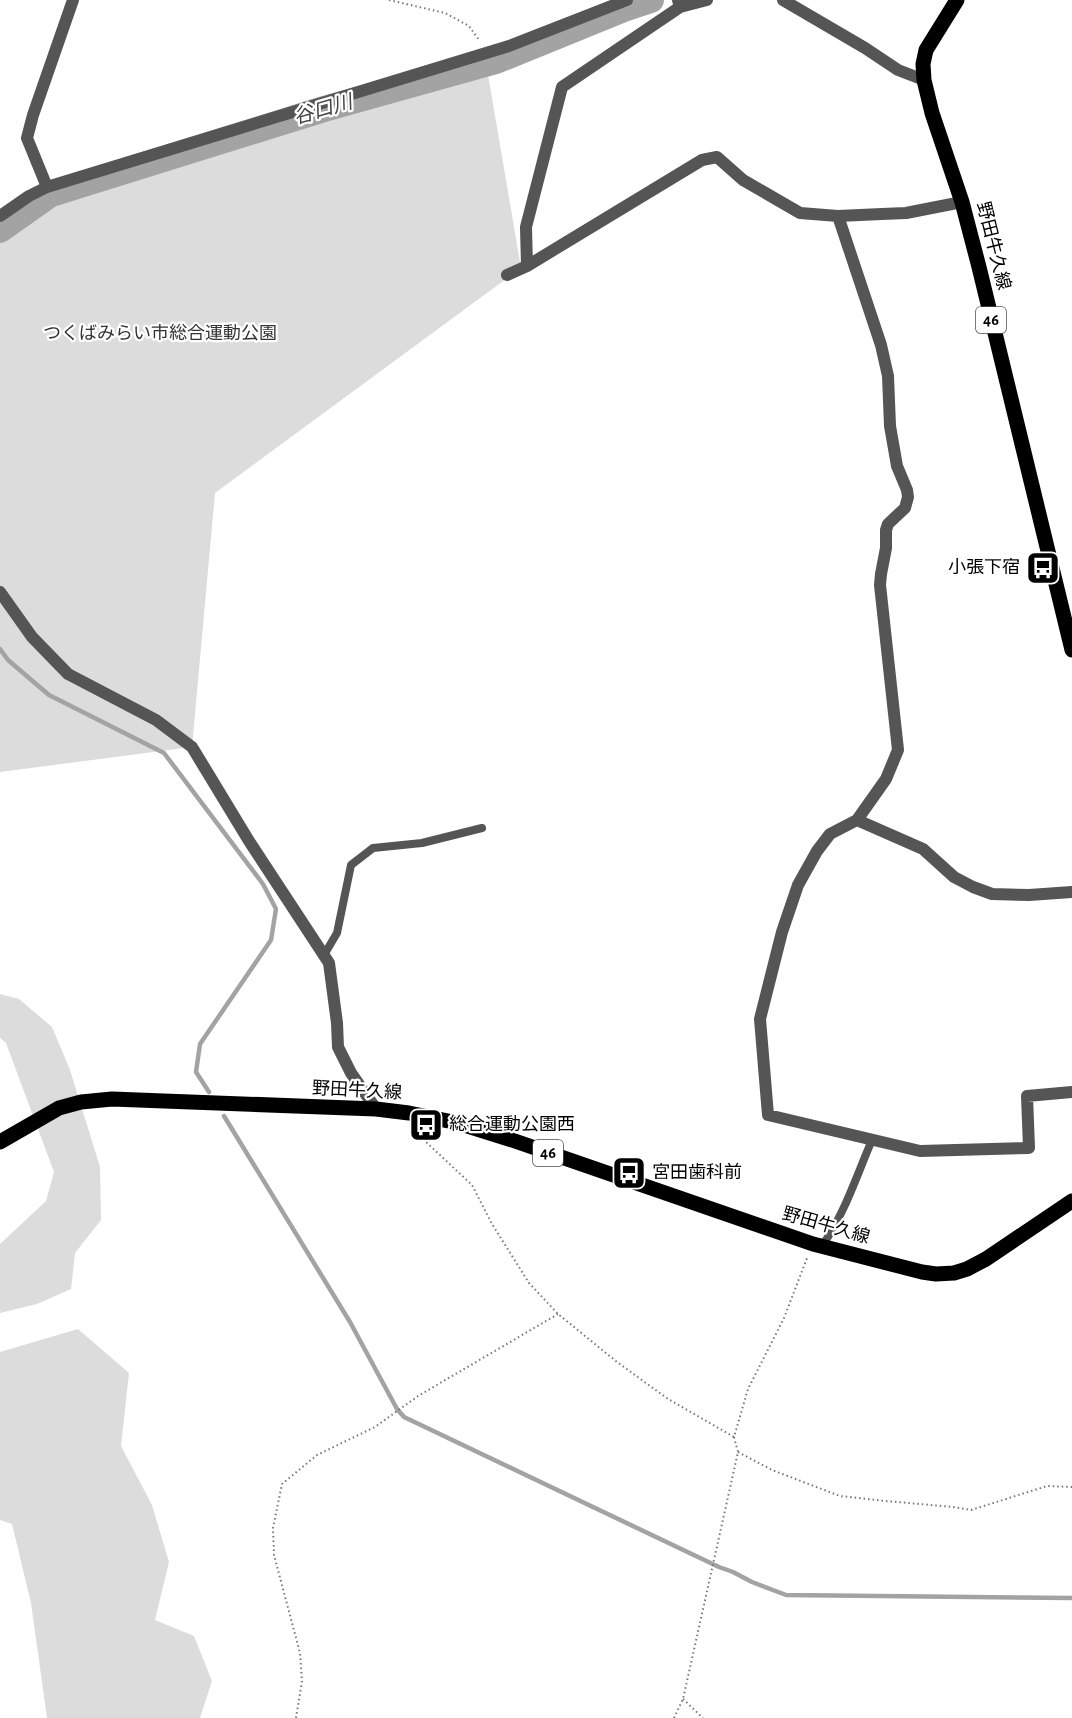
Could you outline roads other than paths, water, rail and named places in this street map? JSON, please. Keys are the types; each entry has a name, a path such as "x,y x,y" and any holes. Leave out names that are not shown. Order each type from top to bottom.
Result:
{"main road":[{"name":"野田牛久線","path":"957,0 926,50 923,64 924,80 932,113 962,202 1072,650"},
{"name":"野田牛久線","path":"0,1142 59,1108 81,1102 112,1099 376,1109 409,1113 458,1123 512,1140 817,1246 936,1274 954,1274 968,1269 1072,1201"}],"street":[{"path":"46,187 27,138 73,0"},
{"path":"0,216 46,187 509,46 627,0"},
{"path":"527,266 526,226 562,87 679,4 707,0"},
{"path":"783,0 898,70 924,80"},
{"path":"507,275 527,266 702,160 717,157 743,180 800,213 838,216 906,213 962,202"},
{"path":"838,216 881,345 888,376 890,426 897,466 908,497 905,508 888,524 886,530 886,548 880,585 898,750 886,779 857,820 830,834 817,851 798,885 782,932 760,1019 768,1115 920,1151 1029,1148 1027,1096 1072,1092"},
{"path":"0,592 32,637 68,674 156,720 192,747 249,841 329,963 338,1047 351,1073 376,1109"},
{"path":"857,820 923,849 954,877 992,894 1072,891"}],"lane":[{"path":"324,955 337,933 351,865 373,848 422,843 482,828"},
{"path":"817,1246 835,1227 872,1140"}],"waterway":[{"name":"谷口川","path":"0,230 51,194 324,109 496,61 651,0"},
{"path":"0,649 8,660 49,695 164,753 263,884 276,909 271,940 200,1044 196,1072 209,1092"},
{"path":"224,1116 350,1322 397,1409 404,1417 719,1567 786,1595 1072,1598"}],"place":[{"name":"小張下宿","path":"1043,568"},
{"name":"総合運動公園西","path":"426,1125"},
{"name":"宮田歯科前","path":"629,1173"}],"park label":[{"name":"つくばみらい市総合運動公園","path":"160,334"}]}
